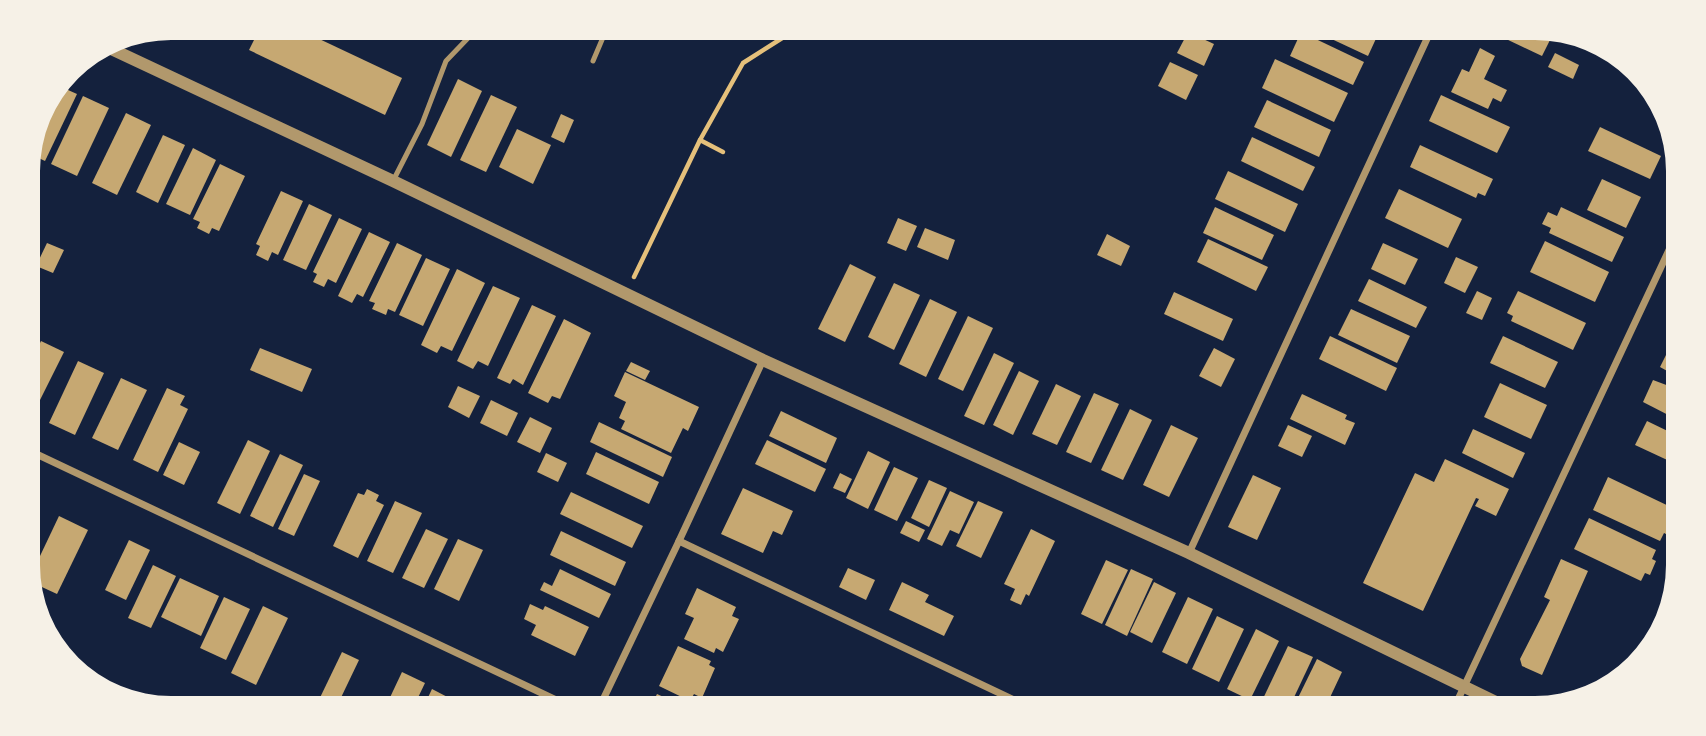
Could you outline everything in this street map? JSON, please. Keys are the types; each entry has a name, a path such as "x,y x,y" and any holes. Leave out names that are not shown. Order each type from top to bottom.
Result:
{"street":[{"path":"1189,553 1426,40"},
{"path":"118,52 393,181 762,360 1189,553 1481,695"},
{"path":"1460,695 1666,256"},
{"path":"605,696 762,360"},
{"path":"40,456 547,696"},
{"path":"679,541 1004,695"}],"lane":[{"path":"393,181 422,124 446,61 466,40"},
{"path":"593,61 602,40"}],"path":[{"path":"626,294 699,140 743,63 779,40"},
{"path":"699,140 723,152"}],"building":[{"path":"254,40 321,40 402,78 385,115 249,50"},
{"path":"1184,40 1205,40 1214,44 1204,66 1177,53"},
{"path":"1297,40 1318,40 1364,62 1353,85 1290,56"},
{"path":"1334,40 1375,40 1368,56"},
{"path":"1508,40 1549,42 1542,56"},
{"path":"1480,48 1495,56 1484,79 1507,90 1501,102 1493,98 1488,109 1451,92 1462,69 1469,72"},
{"path":"1555,53 1579,65 1573,79 1548,67"},
{"path":"1275,59 1348,93 1334,122 1262,88"},
{"path":"1170,62 1198,75 1186,100 1158,86"},
{"path":"458,79 482,91 451,157 427,145"},
{"path":"69,90 77,94 45,161 41,159 41,154 50,121"},
{"path":"491,95 517,107 486,172 460,160"},
{"path":"1441,95 1510,127 1497,153 1429,121"},
{"path":"83,96 109,108 77,176 51,164"},
{"path":"1267,100 1331,130 1319,157 1254,127"},
{"path":"126,113 151,125 117,195 92,183"},
{"path":"561,114 574,120 564,143 551,137"},
{"path":"1600,127 1661,156 1650,179 1588,151"},
{"path":"517,129 551,145 533,184 499,167"},
{"path":"163,135 185,145 158,203 136,192"},
{"path":"1252,137 1315,167 1303,191 1241,161"},
{"path":"1420,145 1493,179 1485,196 1478,193 1476,198 1410,167"},
{"path":"193,148 216,160 190,215 166,204"},
{"path":"220,164 245,176 219,231 212,228 209,234 197,228 200,222 193,219"},
{"path":"1228,171 1298,204 1285,232 1215,199"},
{"path":"1602,179 1641,197 1626,228 1587,210"},
{"path":"1399,189 1462,219 1448,248 1385,218"},
{"path":"281,191 303,201 278,255 272,252 268,261 256,255 260,246 256,244"},
{"path":"309,204 332,215 306,270 283,260"},
{"path":"1215,207 1274,235 1262,260 1203,233"},
{"path":"1561,207 1624,237 1612,262 1549,233 1551,228 1542,224 1548,212 1557,216"},
{"path":"339,218 362,229 336,283 328,279 324,287 313,282 317,274 313,272"},
{"path":"898,218 917,226 906,251 887,243"},
{"path":"925,228 955,240 948,260 917,247"},
{"path":"369,232 390,242 363,297 357,294 352,303 338,296"},
{"path":"1107,234 1130,246 1121,266 1097,255"},
{"path":"1208,239 1268,267 1256,291 1197,262"},
{"path":"1545,241 1609,272 1595,302 1530,272"},
{"path":"47,243 64,250 53,273 41,268 41,256"},
{"path":"397,243 422,255 395,312 388,309 386,315 372,309 375,303 369,301"},
{"path":"1383,243 1418,259 1405,285 1371,269"},
{"path":"1456,257 1478,267 1465,293 1444,283"},
{"path":"426,258 450,269 423,326 399,315"},
{"path":"850,264 876,277 845,342 818,329"},
{"path":"457,269 485,283 452,351 441,346 437,353 421,345"},
{"path":"1369,279 1427,307 1416,328 1358,301"},
{"path":"894,283 920,295 894,350 868,337"},
{"path":"493,286 520,298 488,366 478,361 473,369 457,361"},
{"path":"1477,291 1492,298 1482,320 1466,313"},
{"path":"1518,291 1586,323 1573,350 1511,321 1513,316 1507,313"},
{"path":"1174,292 1233,319 1223,341 1164,314"},
{"path":"930,299 957,312 926,377 899,364"},
{"path":"532,305 556,316 523,385 513,379 510,384 497,378"},
{"path":"1351,309 1410,336 1397,363 1338,335"},
{"path":"968,316 993,328 963,391 938,379"},
{"path":"564,319 591,333 560,399 552,396 548,403 528,393"},
{"path":"1330,336 1397,368 1386,391 1319,359"},
{"path":"1503,336 1558,362 1545,388 1490,363"},
{"path":"41,342 64,352 40,399"},
{"path":"260,348 312,369 302,392 250,370"},
{"path":"1214,348 1235,359 1221,387 1199,376"},
{"path":"994,353 1014,363 984,425 964,416"},
{"path":"1666,355 1666,370 1660,367"},
{"path":"78,361 104,373 75,435 49,423"},
{"path":"631,362 650,371 645,380 626,371"},
{"path":"1019,371 1039,381 1013,435 993,425"},
{"path":"625,372 699,407 688,431 683,428 671,453 621,429 625,421 619,418 626,402 614,396"},
{"path":"121,378 147,390 118,450 92,438"},
{"path":"1653,380 1666,385 1666,414 1643,402"},
{"path":"1500,383 1547,405 1531,439 1484,417"},
{"path":"1056,384 1081,396 1057,445 1032,434"},
{"path":"458,386 480,396 469,418 448,407"},
{"path":"167,388 185,396 180,405 188,409 158,472 133,460"},
{"path":"1094,393 1119,404 1091,463 1066,452"},
{"path":"1302,394 1347,415 1345,419 1355,423 1345,445 1290,419"},
{"path":"491,400 518,413 507,436 480,423"},
{"path":"1130,409 1152,420 1123,480 1101,470"},
{"path":"781,411 837,438 826,463 769,436"},
{"path":"530,417 552,428 540,453 517,442"},
{"path":"1647,421 1666,430 1666,459 1635,445"},
{"path":"599,422 672,457 663,477 590,442"},
{"path":"1171,425 1198,438 1169,497 1143,485"},
{"path":"1288,425 1312,436 1302,457 1278,446"},
{"path":"1473,429 1525,453 1513,478 1462,453"},
{"path":"248,440 270,451 240,514 217,503"},
{"path":"767,440 826,469 815,492 755,464"},
{"path":"179,442 200,452 184,485 163,475"},
{"path":"868,451 890,462 868,509 846,498"},
{"path":"596,452 659,482 649,504 586,474"},
{"path":"546,453 567,463 558,482 537,472"},
{"path":"280,454 303,465 273,527 250,516"},
{"path":"1445,459 1509,489 1496,516 1475,506 1479,499 1476,498 1423,611 1363,583 1415,473 1434,482"},
{"path":"894,467 918,478 897,521 874,510"},
{"path":"840,473 852,479 845,493 833,488"},
{"path":"304,474 320,481 294,536 278,529"},
{"path":"1253,475 1281,488 1257,540 1228,527"},
{"path":"1608,477 1666,505 1666,534 1664,533 1660,541 1593,510"},
{"path":"929,480 947,488 929,527 911,518"},
{"path":"743,488 793,511 782,535 773,531 763,553 721,534"},
{"path":"367,489 379,495 376,501 384,505 358,558 333,546 358,493 364,495"},
{"path":"950,491 974,502 959,534 950,530 942,546 927,539"},
{"path":"571,492 643,526 632,548 560,514"},
{"path":"395,501 422,513 393,573 367,561"},
{"path":"978,501 1003,512 981,558 956,546"},
{"path":"59,516 88,530 57,594 42,587 40,556"},
{"path":"1589,518 1656,550 1652,559 1656,561 1650,575 1645,573 1641,581 1574,549"},
{"path":"906,521 925,530 919,542 900,533"},
{"path":"426,529 448,539 424,588 402,578"},
{"path":"1031,529 1055,541 1029,596 1026,594 1021,605 1010,600 1015,589 1004,584"},
{"path":"561,531 626,562 615,586 550,555"},
{"path":"458,539 483,550 459,601 434,589"},
{"path":"129,540 150,550 126,600 105,590"},
{"path":"1561,559 1588,571 1542,675 1522,666 1520,659 1550,600 1544,597"},
{"path":"1106,560 1128,570 1102,624 1081,614"},
{"path":"153,565 176,576 151,628 128,618"},
{"path":"848,568 875,580 866,600 839,587"},
{"path":"560,569 611,594 599,618 540,590 544,582 552,586"},
{"path":"1131,569 1153,579 1127,636 1105,625"},
{"path":"180,578 219,596 201,636 161,617"},
{"path":"902,582 929,595 925,602 954,616 944,636 889,610"},
{"path":"1154,582 1176,593 1152,643 1130,632"},
{"path":"697,588 736,607 732,616 739,619 723,652 716,648 714,653 684,639 694,618 685,614"},
{"path":"224,597 250,609 226,660 200,648"},
{"path":"1188,597 1213,609 1187,664 1162,652"},
{"path":"530,604 543,610 545,606 589,627 575,656 531,635 536,625 524,619"},
{"path":"263,606 288,618 256,685 231,673"},
{"path":"1217,616 1244,629 1219,682 1192,669"},
{"path":"1256,629 1279,641 1252,695 1240,695 1227,689"},
{"path":"678,646 711,661 709,665 715,668 703,696 679,696 659,686"},
{"path":"1288,646 1313,657 1295,695 1265,695"},
{"path":"342,652 359,660 342,696 321,696"},
{"path":"1317,659 1342,672 1331,695 1299,695"},
{"path":"402,672 425,683 419,696 391,696"},
{"path":"432,689 445,696 429,696"}]}
